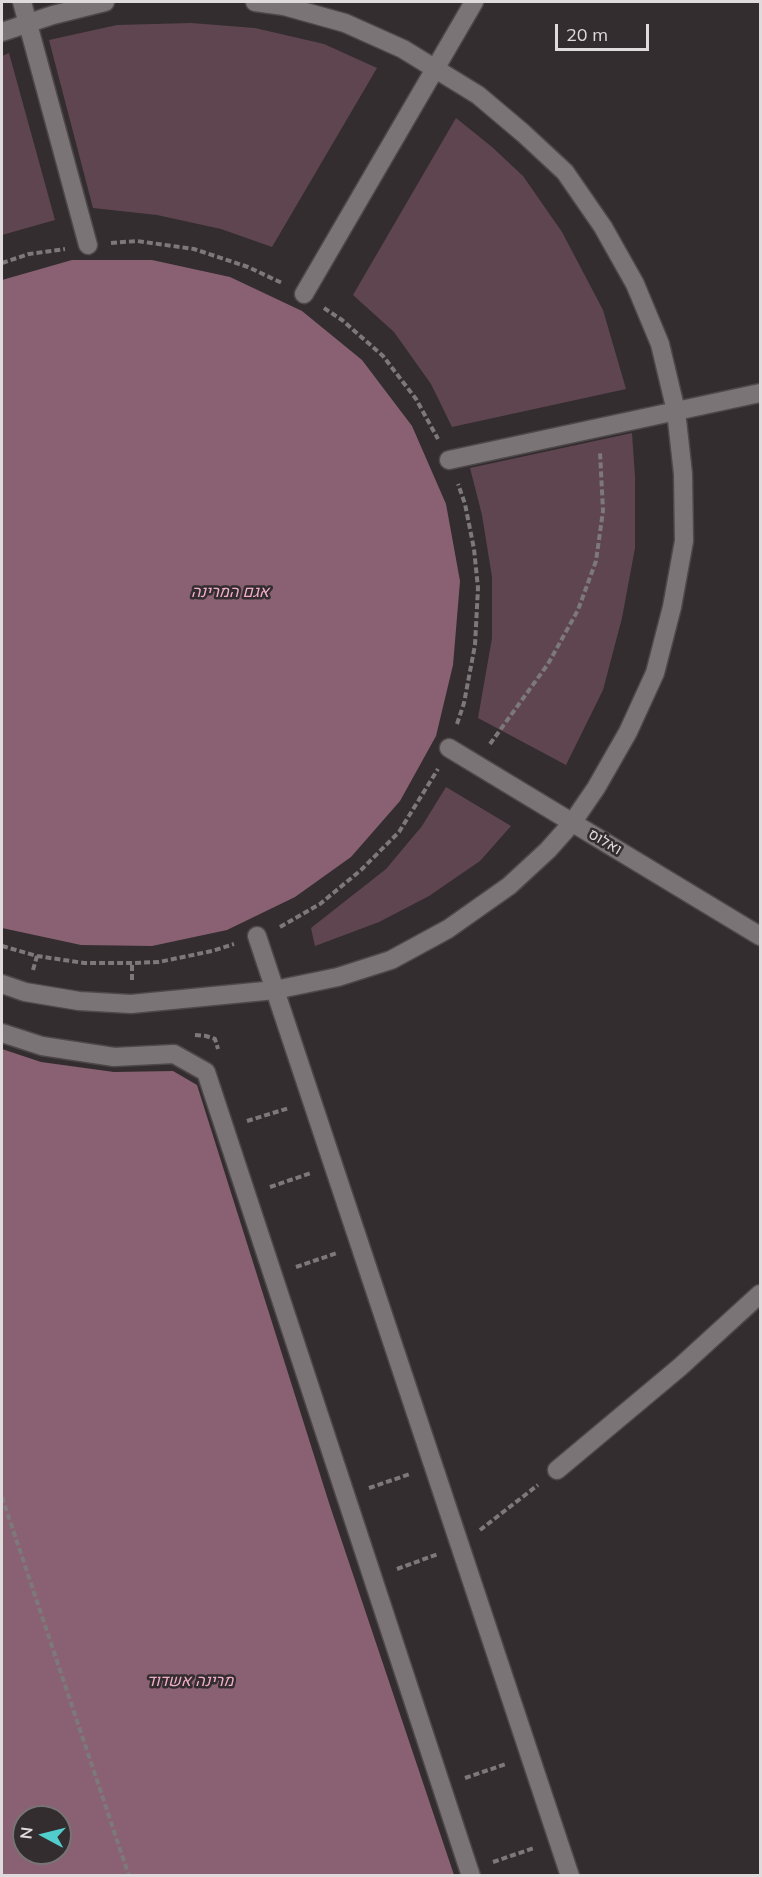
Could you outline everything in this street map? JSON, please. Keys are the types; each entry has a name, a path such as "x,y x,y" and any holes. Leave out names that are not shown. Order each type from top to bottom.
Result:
{"street":[{"path":"22,2 88,245"},
{"path":"2,32 105,2"},
{"path":"2,984 25,992 79,1001 131,1004 275,990 338,977 391,960 448,929 509,886 548,850 572,823 596,788 628,732 655,673 672,607 684,541 683,474 676,411 660,344 635,284 603,227 565,172 478,95 403,49 345,23 284,6 255,2"},
{"path":"304,294 474,2"},
{"path":"449,460 760,393"},
{"name":"ואלוס","path":"449,748 760,936"},
{"path":"257,936 570,1875"},
{"path":"2,1033 42,1046 114,1057 174,1054 206,1072 470,1873"},
{"path":"557,1470 680,1367 760,1294"}],"path":[{"path":"2,263 29,254 88,245 137,241 194,249 248,267 304,294 342,320 383,356 416,399 449,460 465,504 474,549 478,588 475,645 464,704 449,748 430,784 399,832 361,870 320,904 276,929 257,936 212,951 159,962 84,963 37,956 2,946"},
{"path":"476,764 548,664 578,610 596,561 603,511 603,478 598,428"},
{"path":"207,1036 214,1039 222,1060"},
{"path":"241,1112 245,1122 312,1101"},
{"path":"247,1195 334,1166"},
{"path":"273,1275 360,1245"},
{"path":"346,1497 433,1465"},
{"path":"373,1577 460,1546 557,1470"},
{"path":"2,1497 129,1875"},
{"path":"442,1787 530,1756"},
{"path":"470,1873 558,1840"}],"shaded area":[{"path":"191,23 255,28 324,44 377,68 272,247 221,229 157,215 93,208 49,40 117,25"},
{"path":"9,53 55,220 2,235 2,56"},
{"path":"456,118 523,176 562,232 603,310 626,389 452,427 431,384 394,332 353,295"},
{"path":"632,433 635,477 635,548 622,618 603,690 566,765 478,718 492,638 492,577 482,515 470,468"},
{"path":"446,787 511,826 480,861 429,896 379,922 315,946 311,928 386,869 422,826"}],"water":[{"name":"אגם המרינה","path":"72,260 152,260 230,277 302,311 362,360 412,426 446,504 460,581 453,665 436,736 400,801 351,857 295,897 227,930 152,946 81,945 2,928 2,280"},
{"name":"מרינה אשדוד","path":"2,1049 41,1062 114,1072 173,1071 197,1085 330,1506 454,1875 2,1875"}]}
